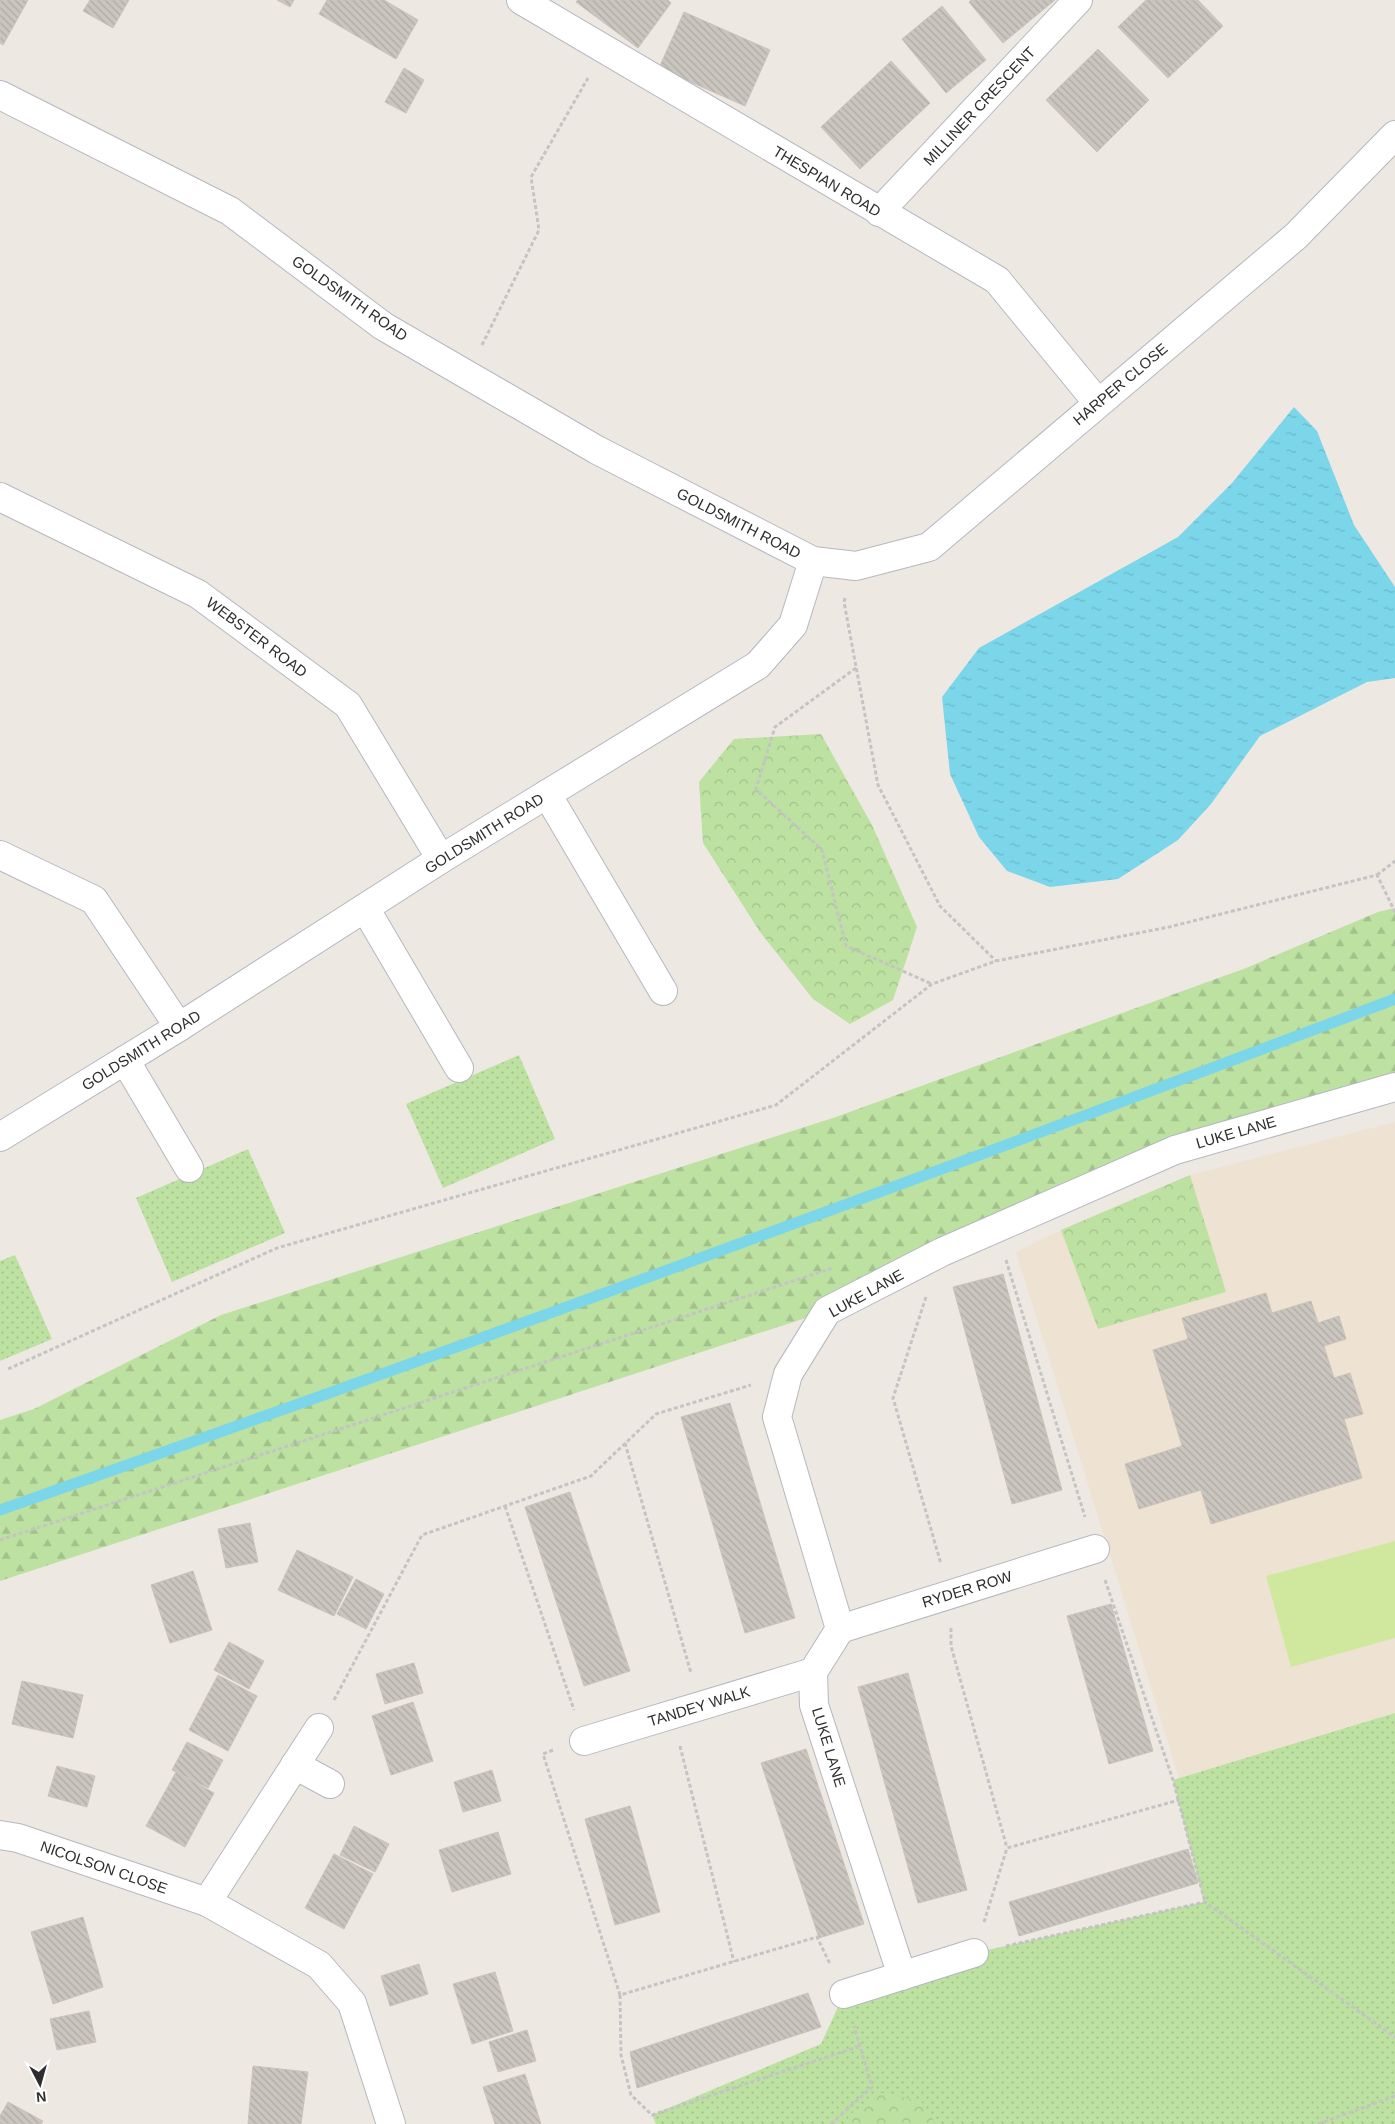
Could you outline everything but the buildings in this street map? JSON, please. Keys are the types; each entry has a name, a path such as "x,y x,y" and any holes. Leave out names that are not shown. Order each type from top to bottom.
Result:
{"street":[{"name":"THESPIAN ROAD","path":"521,0 997,280 1098,403"},
{"name":"MILLINER CRESCENT","path":"879,212 1078,0"},
{"name":"GOLDSMITH ROAD","path":"0,94 230,211 383,326 597,450 813,561 793,625 758,665 441,859 179,1027 0,1137"},
{"name":"HARPER CLOSE","path":"813,561 856,566 929,547 1296,236 1395,136"},
{"name":"WEBSTER ROAD","path":"0,498 198,594 348,705 441,859"},
{"path":"547,794 663,991"},
{"path":"0,855 94,900 179,1027"},
{"path":"365,908 459,1068"},
{"path":"125,1060 189,1168"},
{"name":"LUKE LANE","path":"840,1629 777,1417 788,1374 827,1310 942,1252 1175,1150 1395,1087"},
{"name":"RYDER ROW","path":"840,1629 1095,1550"},
{"path":"814,1672 840,1629"},
{"name":"LUKE LANE","path":"814,1672 814,1705 902,1976"},
{"name":"TANDEY WALK","path":"584,1740 814,1672"},
{"path":"207,1902 318,1728"},
{"path":"295,1765 330,1784"},
{"name":"NICOLSON CLOSE","path":"0,1835 18,1838 207,1902 319,1965 352,2002 391,2124"},
{"path":"844,1994 974,1953"}],"path":[{"path":"467,375 539,230 531,177 605,50"},
{"path":"856,566 844,602 878,785 940,906 996,960"},
{"path":"856,668 775,727 756,789 822,850 846,946 932,984"},
{"path":"8,1369 277,1248 776,1105 932,984 996,960 1169,927 1377,875 1395,861"},
{"path":"1377,875 1395,912"},
{"path":"942,1252 892,1398 950,1595 951,1646 1007,1848 974,1953 1205,1902 1395,2037"},
{"path":"0,1540 835,1267"},
{"path":"318,1728 422,1535 591,1476 656,1414 788,1374"},
{"path":"625,1443 700,1706"},
{"path":"506,1506 584,1740 544,1754 620,1995 620,2054 631,2095 652,2114 860,2046"},
{"path":"672,1714 734,1962"},
{"path":"1007,1848 1178,1800"},
{"path":"620,1995 816,1937 844,1994 872,2087 831,2124"},
{"path":"1318,2124 1395,2096"}],"shaded area":[{"path":"1395,1122 1395,1713 1179,1778 1016,1252 1061,1230 1190,1175"}],"green space":[{"path":"821,734 872,825 917,927 893,1000 850,1024 813,999 760,932 703,843 699,782 734,739"},
{"path":"1395,908 1395,1087 1175,1150 827,1311 0,1581 0,1420 34,1409 221,1315 836,1117 1246,968 1378,912"},
{"path":"519,1055 555,1139 443,1188 406,1104"},
{"path":"248,1149 285,1233 172,1282 136,1198"},
{"path":"1190,1175 1226,1292 1098,1329 1061,1230"},
{"path":"15,1255 52,1339 0,1361 0,1261"},
{"path":"1395,1541 1395,1638 1291,1667 1266,1576"},
{"path":"1395,1713 1395,2124 656,2124 652,2115 821,2044 844,1994 974,1953 1204,1902 1173,1780"},
{"path":"882,2093 921,2101 936,2124 847,2124 849,2115"}],"water":[{"path":"1294,407 1317,431 1354,525 1395,587 1395,678 1367,682 1260,736 1211,804 1178,840 1118,879 1050,887 1007,871 979,837 950,774 942,697 979,648 1178,537 1232,483"}],"waterway":[{"path":"0,1510 350,1386 699,1259 1395,999"}]}
